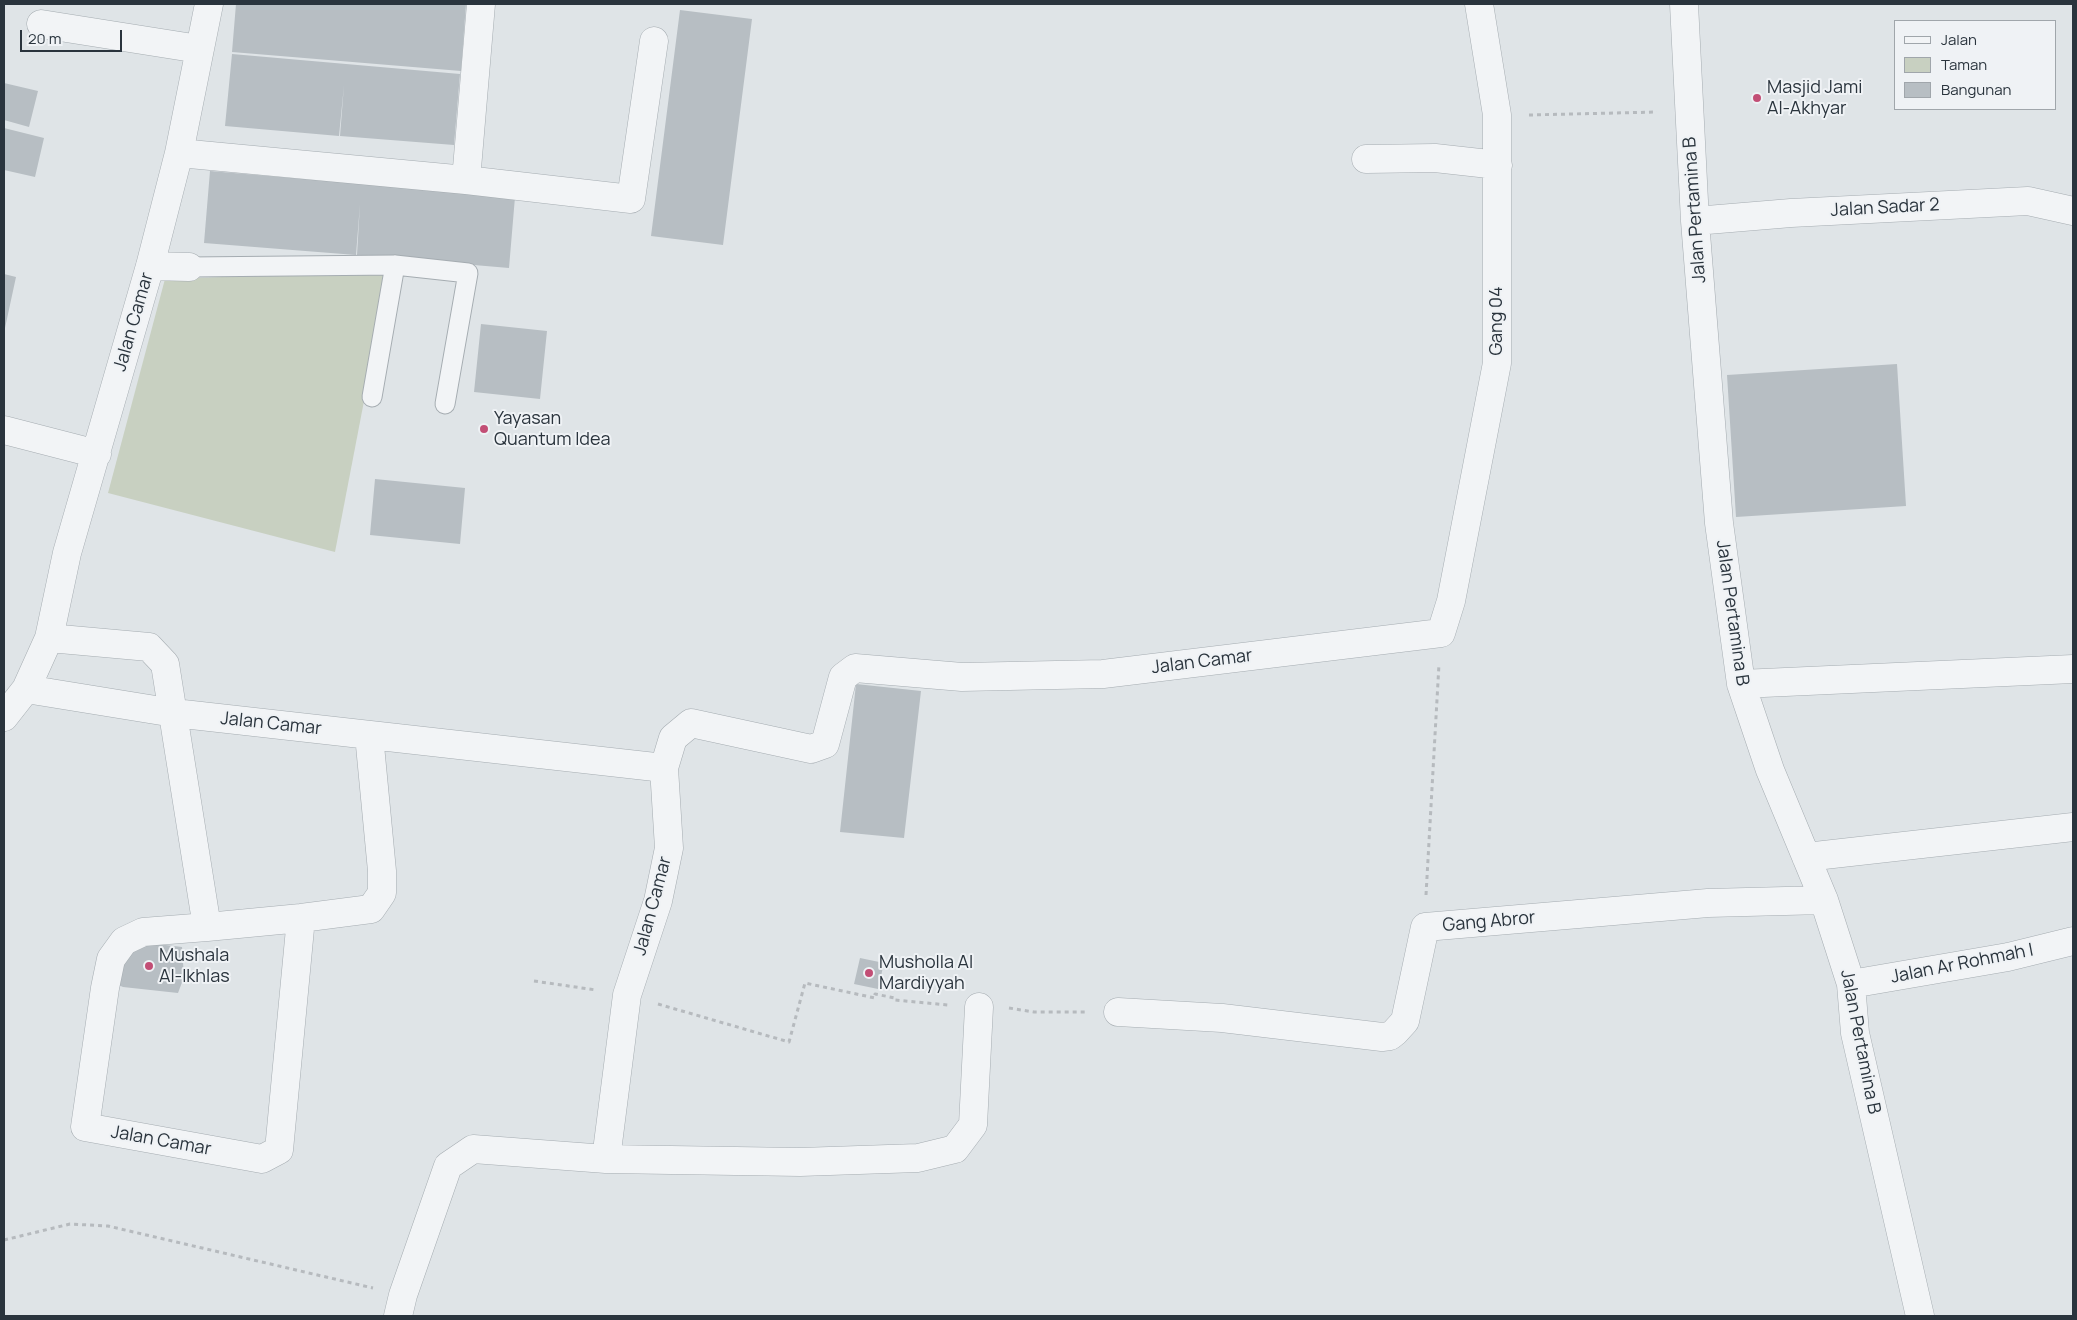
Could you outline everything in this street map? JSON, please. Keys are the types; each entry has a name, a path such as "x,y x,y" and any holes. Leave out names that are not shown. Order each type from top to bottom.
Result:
{"street":[{"name":"Jalan Camar","path":"4,717 26,688 49,638 67,553 150,266 179,153 209,4"},
{"path":"466,180 481,4"},
{"name":"Gang 04","path":"1441,633 1451,602 1497,363 1497,115 1480,4"},
{"name":"Jalan Pertamina B","path":"1684,4 1695,221 1719,523 1741,684 1770,770 1824,900 1851,984 1855,1034 1920,1316"},
{"path":"41,24 199,49"},
{"path":"179,153 466,180 631,199 654,41"},
{"path":"1366,159 1435,158 1498,165"},
{"name":"Jalan Sadar 2","path":"1695,221 1791,213 2028,201 2073,212"},
{"path":"150,266 189,267"},
{"path":"4,430 97,454"},
{"name":"Jalan Camar","path":"606,1159 627,995 658,901 669,848 664,768 673,738 691,724 811,749 825,744 843,677 854,668 962,676 1103,674 1441,633"},
{"path":"49,638 149,647 165,664 207,927"},
{"path":"1741,684 2073,669"},
{"name":"Jalan Camar","path":"26,688 174,713 664,768"},
{"name":"Jalan Camar","path":"301,918 279,1150 262,1159 85,1127 104,988 111,959 124,941 143,932 301,918 371,909 382,893 382,872 369,735"},
{"path":"1806,857 2073,827"},
{"name":"Gang Abror","path":"1118,1012 1222,1018 1382,1037 1390,1036 1405,1021 1424,927 1708,903 1824,900"},
{"name":"Jalan Ar Rohmah I","path":"1851,984 2008,957 2073,941"},
{"path":"400,1306 448,1166 473,1149 606,1159 800,1162 918,1158 955,1148 973,1125 979,1007"}],"lane":[{"path":"189,267 395,265 468,273 445,404"},
{"path":"372,396 395,265"}],"path":[{"path":"1497,115 1688,112"},
{"path":"1424,927 1441,633"},
{"path":"534,981 627,995 790,1042 805,983 875,998 875,994 895,998 894,1000 979,1007 1000,1006 1034,1012 1118,1012"},
{"path":"4,1240 70,1224 108,1226 400,1306"}],"green space":[{"path":"389,271 335,552 108,493 165,279"}],"building":[{"path":"236,4 466,4 461,71 232,52"},
{"path":"680,10 752,19 723,245 651,236"},
{"path":"232,54 460,74 454,145 340,136 344,85 339,136 225,126"},
{"path":"4,83 38,91 29,127 4,120"},
{"path":"4,128 44,138 35,177 4,170"},
{"path":"210,171 515,197 509,268 357,255 360,204 356,255 204,243"},
{"path":"4,274 16,277 5,328 4,328"},
{"path":"481,324 547,331 540,399 474,392"},
{"path":"1897,364 1906,506 1736,517 1727,375"},
{"path":"375,479 465,488 460,544 370,535"},
{"path":"856,684 921,691 904,838 840,832"},
{"name":"Mushala Al-Ikhlas","path":"133,941 182,947 184,977 178,993 123,987 114,983"},
{"name":"Musholla Al Mardiyyah","path":"860,958 884,963 878,989 854,984"}],"place":[{"name":"Masjid Jami Al-Akhyar","path":"1757,98"},
{"name":"Yayasan Quantum Idea","path":"484,429"},
{"name":"Mushala Al-Ikhlas","path":"149,966"},
{"name":"Musholla Al Mardiyyah","path":"869,973"}]}
